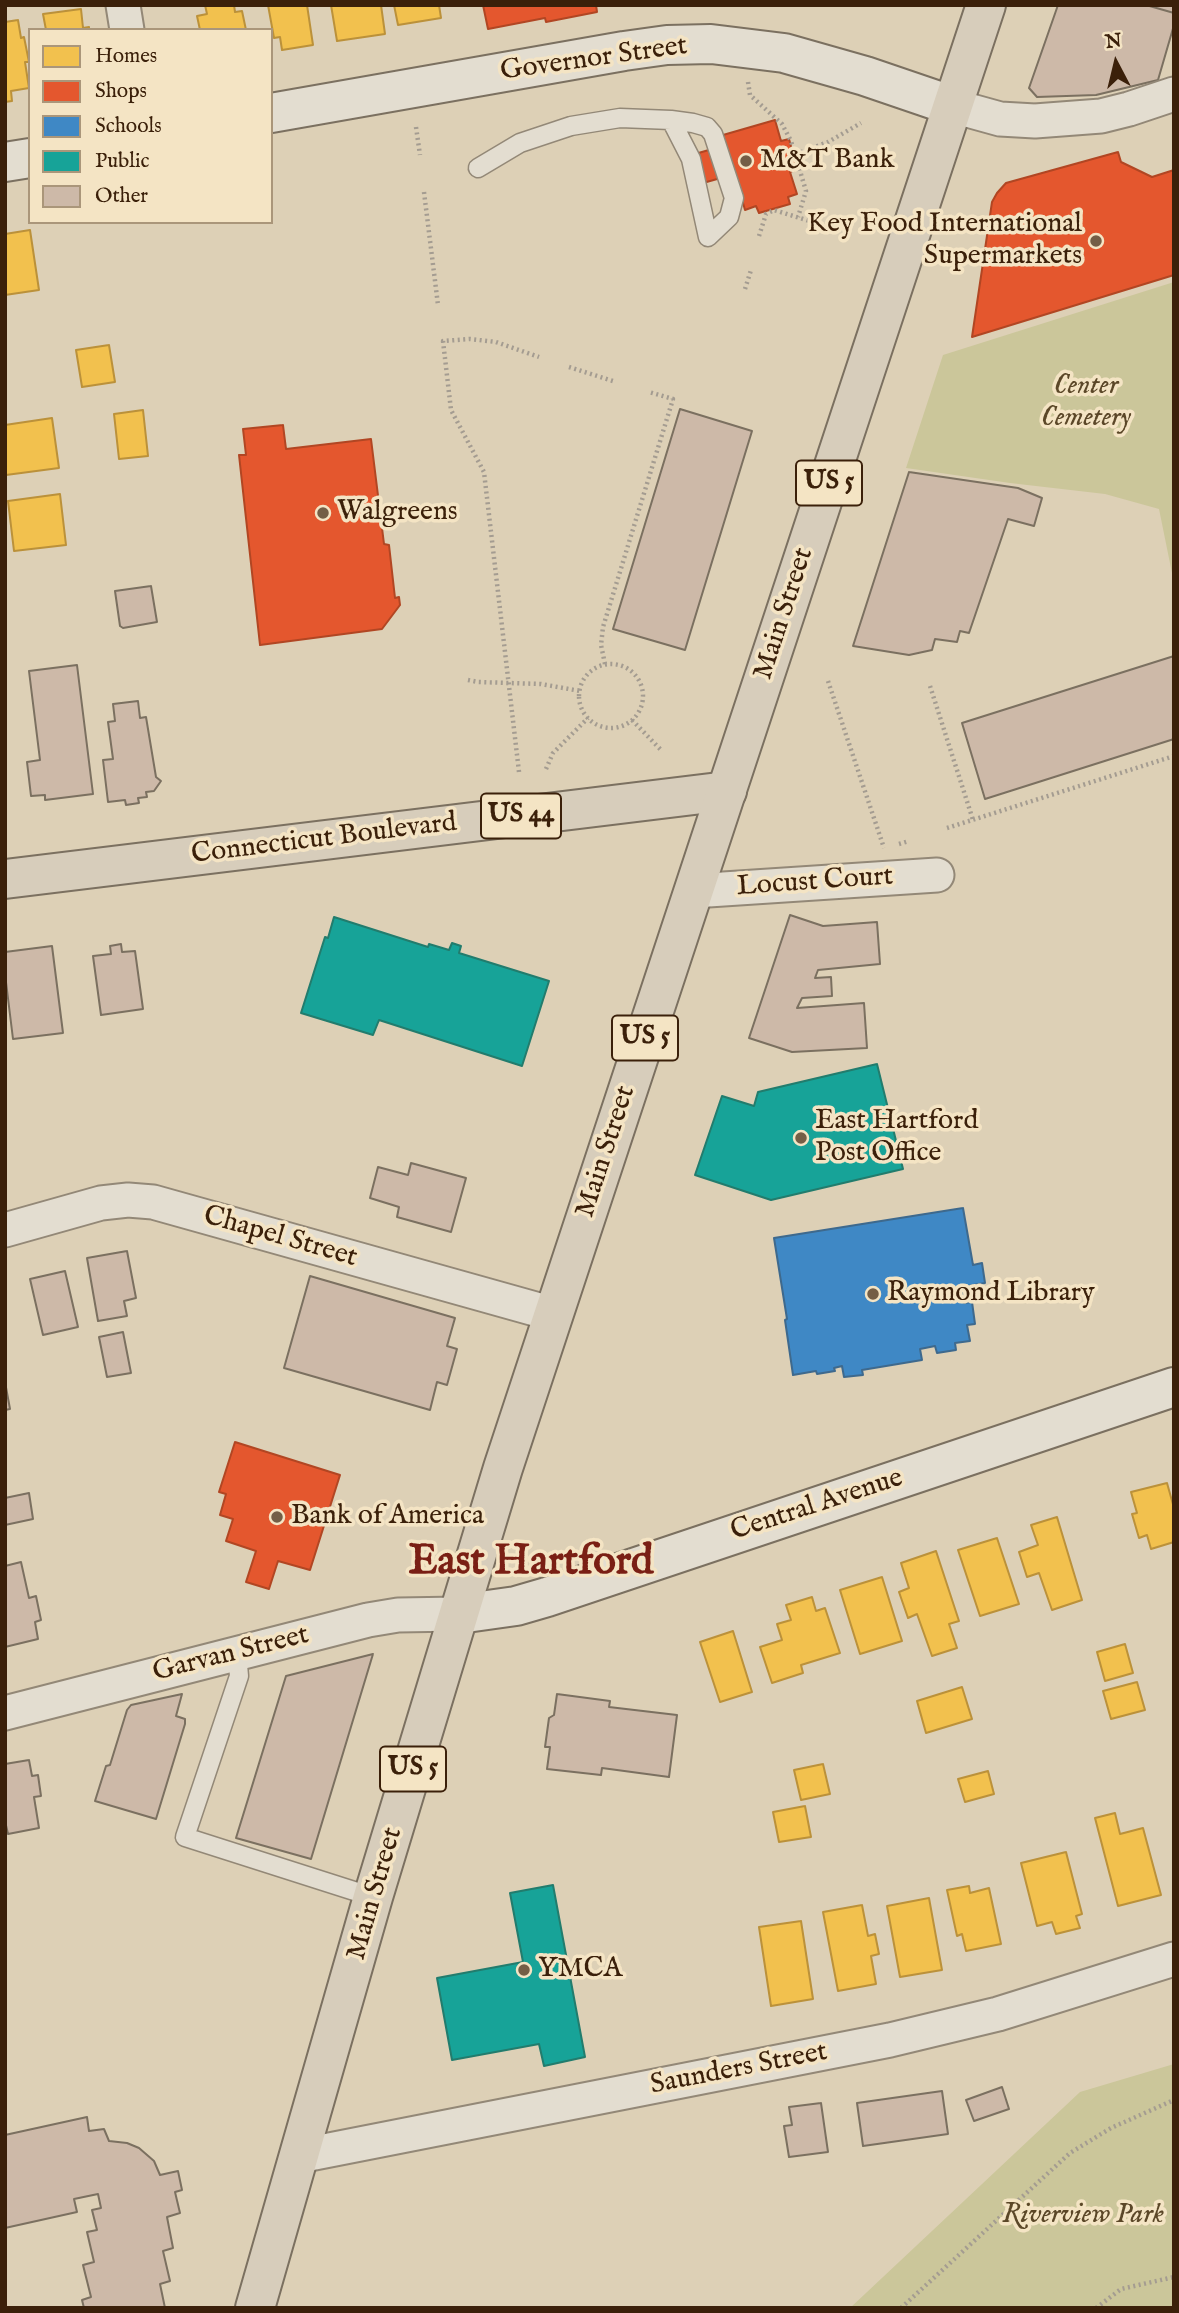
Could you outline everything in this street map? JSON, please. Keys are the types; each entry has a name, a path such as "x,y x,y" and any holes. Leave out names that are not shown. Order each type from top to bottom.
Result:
{"main road":[{"name":"Main Street","path":"255,2308 373,1897 458,1614 553,1314 986,5"},
{"name":"Connecticut Boulevard","path":"5,879 727,790"}],"street":[{"path":"123,5 127,28"},
{"name":"Governor Street","path":"273,113 624,51 667,45 711,44 784,53 865,76 953,106"},
{"path":"953,106 1000,119 1035,121 1101,116 1174,94"},
{"path":"5,162 28,158"},
{"name":"Locust Court","path":"693,891 937,875"},
{"name":"Chapel Street","path":"5,1230 101,1203 128,1200 153,1202 553,1314"},
{"name":"Central Avenue","path":"458,1614 516,1606 547,1597 1174,1387"},
{"name":"Garvan Street","path":"5,1713 368,1620 398,1615 458,1614"},
{"name":"Saunders Street","path":"299,2156 916,2034 998,2014 1174,1959"}],"lane":[{"path":"478,168 520,142 571,126 620,118 671,120 706,128 717,142 734,198 729,217 708,237 691,159 671,120"},
{"path":"237,1654 239,1675 185,1837 373,1897"}],"path":[{"path":"748,82 750,96 788,131 806,191 798,217"},
{"path":"796,154 828,142 861,123"},
{"path":"416,127 420,155"},
{"path":"424,192 438,305"},
{"path":"759,236 766,214 778,210 845,233"},
{"path":"745,289 751,270"},
{"path":"519,772 484,472 451,410 443,341 470,339 496,342 539,356"},
{"path":"569,367 616,382"},
{"path":"605,664 601,645 603,627 673,399 649,392"},
{"path":"605,664 625,667 640,681 643,702 632,720 615,728 596,724 582,710 580,691 588,673 605,664"},
{"path":"468,680 541,684 580,691"},
{"path":"828,681 885,849"},
{"path":"930,686 973,820"},
{"path":"546,769 552,753 588,718"},
{"path":"632,720 660,750"},
{"path":"947,828 1174,756"},
{"path":"901,2308 1070,2153 1119,2124 1174,2100"},
{"path":"1096,2308 1121,2289 1174,2277"}],"green space":[{"name":"Center Cemetery","path":"1174,282 1174,583 1159,509 1105,494 906,468 943,355"},
{"name":"Riverview Park","path":"1174,2064 1174,2308 850,2308 1080,2092"}],"building: Homes":[{"path":"205,5 234,5 235,12 242,11 246,28 200,28 197,16 207,14"},
{"path":"268,5 307,5 313,45 282,50 280,37 274,38"},
{"path":"331,5 381,5 385,34 337,41"},
{"path":"394,5 439,5 441,18 398,25"},
{"path":"81,9 83,28 46,28 43,14"},
{"path":"18,20 21,38 24,37 28,57 28,62 25,62 28,88 11,91 12,101 5,102 5,22"},
{"path":"30,230 39,290 5,295 5,234"},
{"path":"109,345 115,382 82,387 76,350"},
{"path":"143,410 148,456 119,459 114,414"},
{"path":"52,418 59,468 6,475 5,425"},
{"path":"60,494 66,545 14,551 8,501"},
{"path":"1167,1483 1174,1508 1174,1542 1151,1549 1147,1535 1139,1538 1132,1514 1137,1513 1131,1492"},
{"path":"1057,1517 1082,1600 1052,1610 1039,1573 1027,1577 1019,1552 1038,1545 1031,1525"},
{"path":"997,1538 1019,1604 980,1616 958,1550"},
{"path":"936,1551 959,1621 949,1624 957,1648 932,1656 917,1614 908,1618 899,1592 909,1588 901,1563"},
{"path":"882,1577 902,1641 860,1654 840,1590"},
{"path":"812,1597 816,1611 825,1608 840,1653 801,1665 803,1673 772,1683 760,1647 782,1640 777,1624 791,1620 786,1605"},
{"path":"733,1631 752,1692 720,1702 700,1642"},
{"path":"1125,1644 1133,1673 1105,1681 1097,1652"},
{"path":"1137,1682 1145,1710 1111,1719 1103,1691"},
{"path":"962,1687 972,1719 926,1733 917,1701"},
{"path":"823,1764 830,1794 801,1800 794,1770"},
{"path":"988,1771 994,1794 965,1802 958,1779"},
{"path":"805,1806 811,1837 779,1842 773,1812"},
{"path":"1115,1813 1120,1834 1143,1828 1161,1895 1118,1906 1095,1818"},
{"path":"1066,1852 1082,1914 1076,1916 1080,1928 1056,1934 1052,1922 1037,1926 1021,1863"},
{"path":"969,1886 970,1893 989,1888 1001,1944 966,1951 962,1934 957,1936 947,1890"},
{"path":"929,1898 942,1970 900,1977 887,1906"},
{"path":"862,1905 868,1936 875,1934 879,1954 871,1956 876,1984 838,1991 823,1912"},
{"path":"801,1921 813,1999 771,2006 759,1927"}],"building: Shops":[{"path":"483,5 596,5 597,12 488,29"},
{"name":"M&T Bank","path":"775,120 781,141 789,139 797,169 790,172 797,194 788,197 790,204 759,213 756,206 745,210 735,174 703,183 695,154 726,145 723,135"},
{"path":"1118,152 1121,162 1152,177 1174,170 1174,275 972,337 992,202 997,193 1006,183"},
{"path":"283,425 286,449 371,439 384,544 389,545 395,598 399,597 400,605 382,629 260,645 239,455 246,455 243,429"},
{"name":"Bank of America","path":"235,1442 340,1475 310,1570 278,1561 269,1589 246,1582 256,1551 226,1541 233,1519 220,1515 226,1494 219,1492"}],"building: Schools":[{"name":"Raymond Library","path":"963,1208 973,1265 982,1263 985,1283 962,1287 964,1303 972,1302 975,1324 967,1325 970,1341 955,1343 956,1350 937,1353 935,1346 920,1349 922,1360 862,1370 863,1375 844,1377 842,1366 834,1368 835,1371 793,1375 774,1238"}],"building: Public":[{"path":"334,917 428,947 429,944 449,950 452,943 461,946 459,953 549,981 522,1066 379,1020 373,1035 301,1013"},
{"name":"East Hartford Post Office","path":"877,1064 903,1169 771,1200 695,1175 722,1096 754,1106 758,1092"},
{"name":"YMCA","path":"553,1885 585,2057 544,2066 539,2044 452,2060 437,1978 523,1962 510,1893"}],"building: Other":[{"path":"1058,5 1146,5 1174,13 1174,25 1158,80 1096,95 1037,97 1029,88"},
{"path":"1146,5 1174,5 1174,13"},
{"path":"680,409 752,431 685,650 613,629"},
{"path":"909,472 1018,488 1042,498 1034,526 1008,519 969,633 960,631 957,642 935,639 932,650 909,655 853,646"},
{"path":"151,586 157,622 123,628 120,626 115,591"},
{"path":"1174,656 1174,739 985,799 962,723"},
{"path":"77,665 93,794 45,800 45,795 31,796 27,762 40,760 29,671"},
{"path":"138,701 140,718 146,717 156,777 161,781 154,791 146,792 147,797 138,798 139,803 126,805 125,800 108,802 103,760 113,759 108,722 115,721 113,704"},
{"path":"790,915 823,926 877,922 880,964 818,970 815,978 831,977 832,996 802,998 797,1008 864,1003 867,1048 792,1052 749,1038"},
{"path":"121,944 122,952 135,951 143,1009 101,1015 93,956 111,954 110,946"},
{"path":"52,946 63,1033 13,1039 5,952"},
{"path":"411,1163 466,1178 451,1232 397,1217 399,1207 370,1198 378,1167 408,1175"},
{"path":"127,1251 136,1298 124,1301 127,1316 98,1321 87,1258"},
{"path":"65,1271 78,1327 43,1335 30,1279"},
{"path":"310,1276 455,1318 447,1346 457,1349 447,1385 437,1382 430,1410 284,1368"},
{"path":"123,1332 131,1373 107,1377 99,1337"},
{"path":"5,1382 10,1409 5,1410"},
{"path":"29,1493 33,1519 5,1525 5,1498"},
{"path":"21,1562 29,1598 36,1596 41,1620 35,1622 38,1639 5,1647 5,1566"},
{"path":"373,1654 311,1859 236,1838 286,1676"},
{"path":"182,1694 176,1716 185,1719 185,1724 156,1819 95,1801 131,1705"},
{"path":"557,1694 610,1701 609,1707 677,1715 669,1777 602,1768 601,1775 547,1769 550,1747 545,1747 549,1718 554,1715"},
{"path":"29,1760 32,1776 38,1775 41,1796 34,1797 39,1828 8,1834 5,1821 5,1764"},
{"path":"1002,2087 1009,2109 974,2121 966,2100"},
{"path":"942,2091 948,2134 863,2146 857,2103"},
{"path":"821,2103 828,2152 789,2157 784,2126 792,2125 789,2107"},
{"path":"87,2117 89,2131 104,2129 109,2141 127,2143 139,2148 154,2161 160,2175 178,2171 182,2190 175,2192 180,2213 167,2217 173,2248 163,2251 170,2281 160,2284 165,2308 84,2308 82,2300 91,2297 83,2265 94,2262 87,2232 97,2230 92,2210 101,2208 98,2194 74,2199 77,2212 5,2228 5,2135"}],"place":[{"name":"M&T Bank","path":"746,161"},
{"name":"Key Food International Supermarkets","path":"1096,241"},
{"name":"Walgreens","path":"323,513"},
{"name":"East Hartford Post Office","path":"801,1138"},
{"name":"Raymond Library","path":"873,1294"},
{"name":"Bank of America","path":"277,1517"},
{"name":"YMCA","path":"524,1970"}],"district":[{"name":"East Hartford","path":"531,1564"}]}
